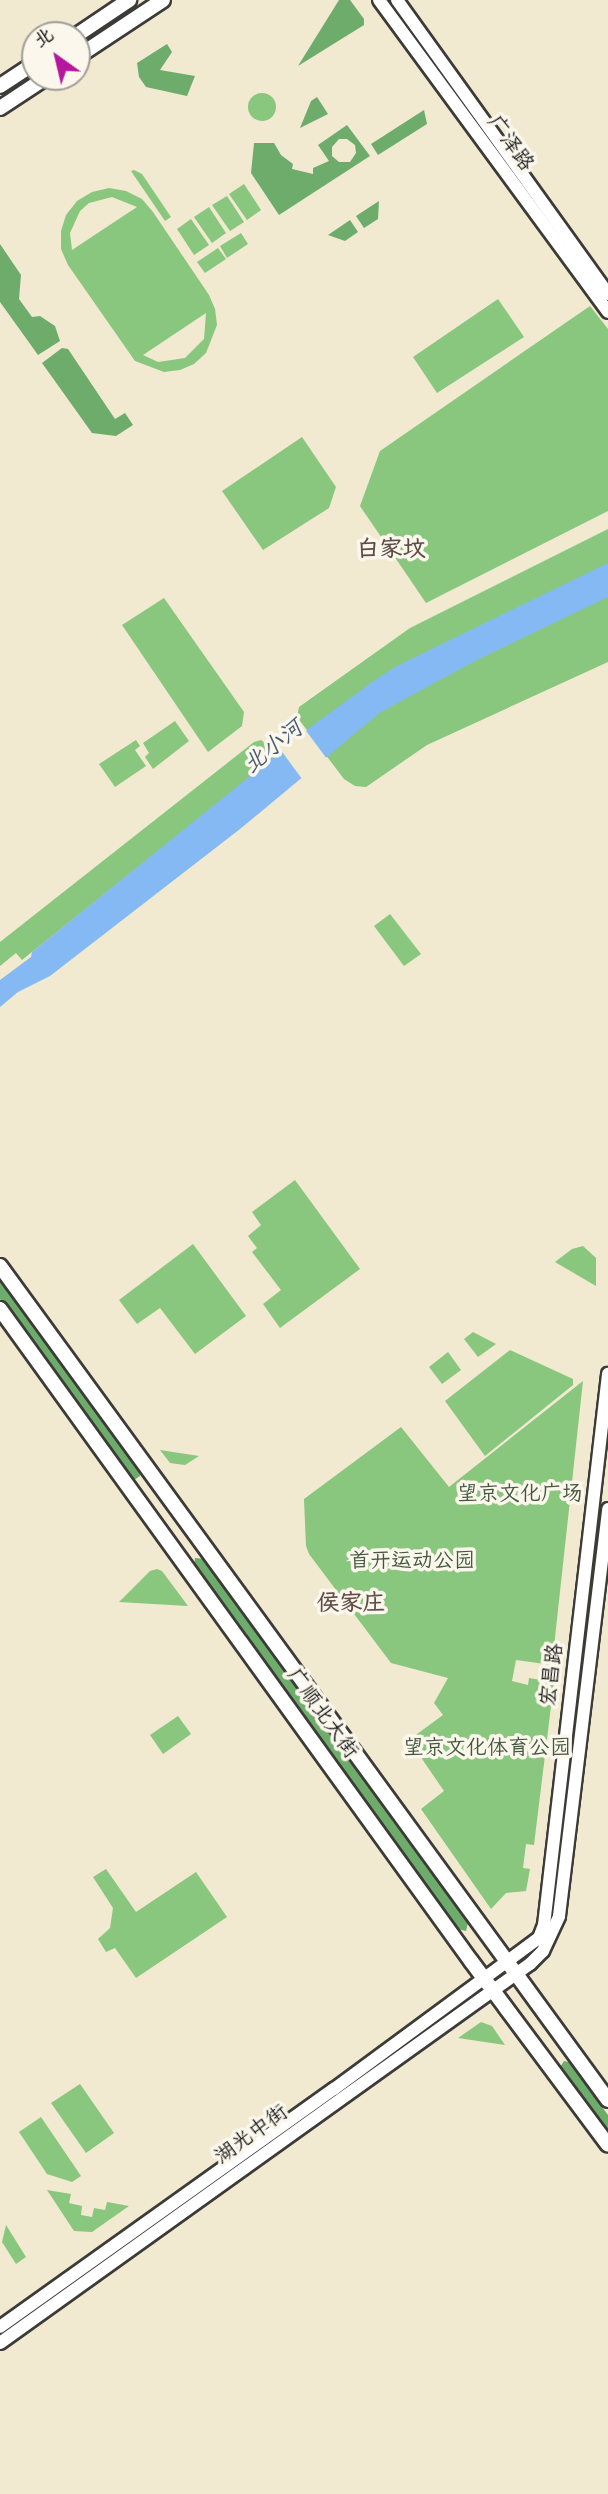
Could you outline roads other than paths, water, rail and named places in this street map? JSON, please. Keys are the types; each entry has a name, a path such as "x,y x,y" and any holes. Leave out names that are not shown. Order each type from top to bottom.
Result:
{"main road":[{"path":"91,26 129,0"},
{"path":"91,48 163,0"},
{"name":"广泽路","path":"379,0 608,312"},
{"name":"广泽路","path":"397,0 608,295"},
{"path":"0,86 21,72"},
{"path":"0,108 26,91"},
{"name":"广顺北大街","path":"0,1266 608,2100"},
{"name":"广顺北大街","path":"0,1309 460,1946 608,2145"},
{"name":"宏昌路","path":"530,1964 543,1951 559,1916 604,1507 602,1489 608,1374"},
{"path":"122,1478 135,1484 144,1478 144,1463"},
{"name":"宏昌路","path":"511,1969 533,1945 544,1925 604,1507"},
{"path":"192,1575 190,1560 199,1553 214,1558"},
{"path":"460,1946 474,1945 482,1940 482,1930"},
{"name":"湖光中街","path":"0,2327 488,1984 511,1969 530,1964"},
{"name":"湖光中街","path":"0,2343 488,1984"},
{"path":"522,2027 520,2019 523,2008 542,2011"}],"water":[{"name":"北小河","path":"608,563 608,597 475,661 381,712 240,829 50,976 18,992 0,1007 0,980 31,957 32,952 312,726 372,682 395,667"}],"district":[{"name":"白家坟","path":"391,552"},
{"name":"侯家庄","path":"351,1606"}],"park label":[{"name":"望京文化广场","path":"520,1497"},
{"name":"首开运动公园","path":"412,1564"},
{"name":"望京文化体育公园","path":"487,1751"}]}
